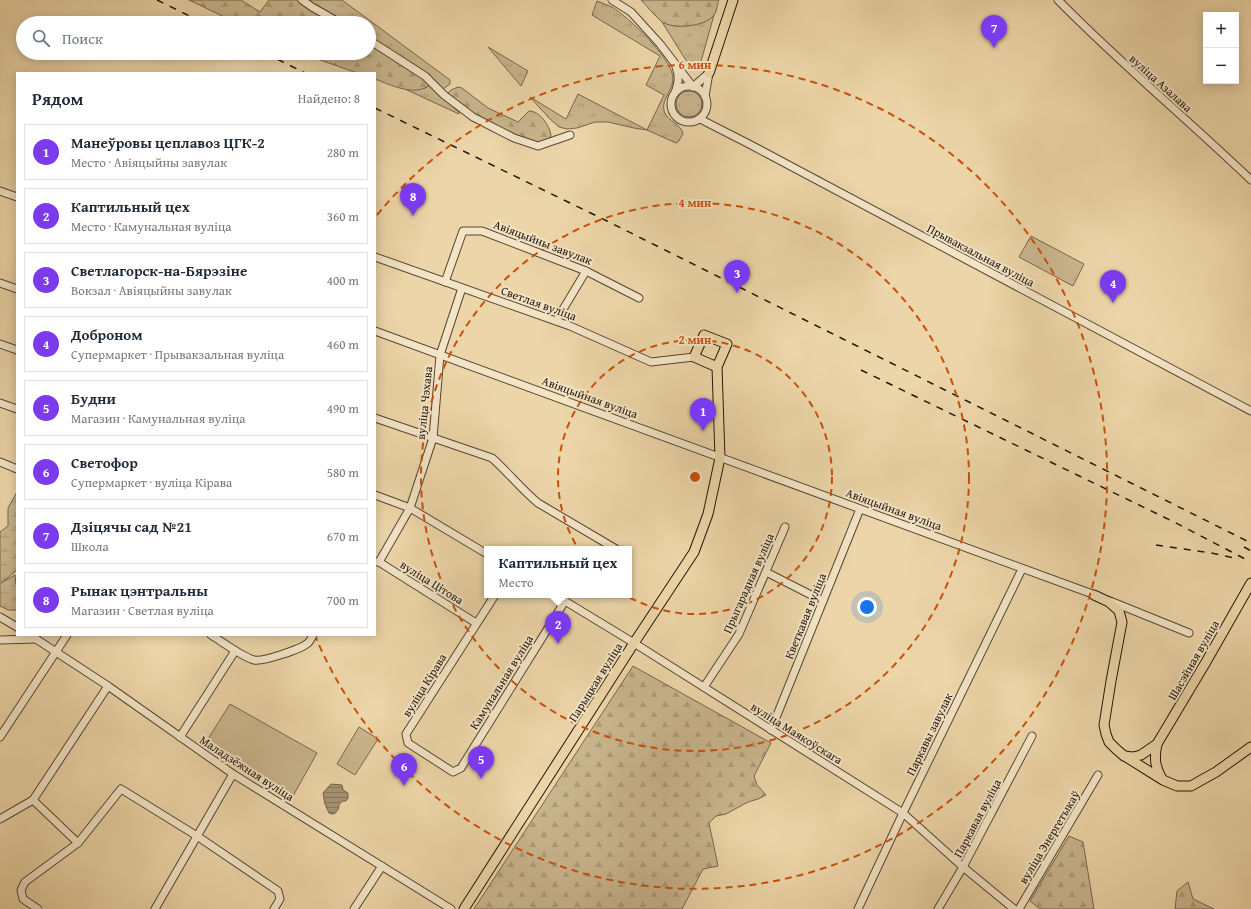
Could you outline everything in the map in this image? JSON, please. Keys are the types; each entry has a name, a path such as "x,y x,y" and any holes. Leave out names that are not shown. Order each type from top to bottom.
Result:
{"main road":[{"path":"709,73 732,0"},
{"path":"694,357 704,334 727,344 718,367 720,458"},
{"name":"Светлая вуліца","path":"694,357 718,367"},
{"name":"Парыцкая вуліца","path":"464,909 694,552 708,514 720,458"},
{"name":"Шасэйная вуліца","path":"1157,744 1250,585"},
{"name":"Авіяцыйная вуліца","path":"1094,595 1109,602 1119,612 1122,622 1104,725 1109,742 1122,756 1163,780 1177,786 1191,786 1216,772 1251,747"},
{"path":"1122,756 1133,757 1141,755 1157,744"},
{"path":"1157,744 1155,762 1163,780"}],"street":[{"path":"302,0 328,16"},
{"path":"612,0 631,12 660,44 693,87"},
{"name":"вуліца Азалава","path":"1058,0 1135,75 1199,131 1251,180"},
{"path":"376,45 424,76 444,95 473,117 514,138 538,146 570,135"},
{"path":"673,61 679,77 678,85 671,103 673,113 676,117 685,122 695,121 700,119 703,115 707,106 705,96 709,73"},
{"path":"693,87 709,73"},
{"path":"675,93 683,87 693,87 698,88 705,96"},
{"name":"Прывакзальная вуліца","path":"700,119 1251,411"},
{"path":"0,191 16,197"},
{"name":"Авіяцыйны завулак","path":"445,282 463,231 482,231 586,271 639,298"},
{"name":"Светлая вуліца","path":"376,257 556,321 651,362 694,357"},
{"path":"556,321 586,271"},
{"path":"0,283 16,289"},
{"name":"вуліца Чэхава","path":"377,562 410,508 433,438 440,355 462,288"},
{"name":"Авіяцыйная вуліца","path":"376,331 1094,595"},
{"path":"0,344 16,350"},
{"path":"0,403 16,410"},
{"path":"376,418 492,458 529,496 538,503 611,546"},
{"path":"0,462 16,469"},
{"path":"376,495 410,508 484,552"},
{"name":"Кветкавая вуліца","path":"772,730 860,509"},
{"name":"Прыгарадная вуліца","path":"704,687 739,634 785,526"},
{"name":"вуліца Цітова","path":"377,562 476,623"},
{"name":"Паркавы завулак","path":"858,909 1022,569"},
{"path":"766,572 823,601"},
{"path":"1094,595 1189,633"},
{"name":"вуліца Кірава","path":"453,772 408,743 406,734 493,598"},
{"name":"вуліца Маякоўскага","path":"560,598 903,813 963,867 1014,909"},
{"name":"Камунальная вуліца","path":"453,772 461,768 565,601"},
{"path":"0,617 16,626"},
{"path":"0,737 66,636"},
{"path":"213,636 253,660 260,661 294,650 308,643 312,636"},
{"path":"0,640 33,637"},
{"name":"Маладзёжная вуліца","path":"33,637 108,686 233,774 451,909"},
{"path":"180,737 236,651"},
{"path":"0,819 33,800 108,686"},
{"name":"Паркавая вуліца","path":"938,909 963,867 1032,736"},
{"path":"155,909 233,774"},
{"name":"вуліца Энергетыкаў","path":"1019,909 1098,775"},
{"path":"38,909 23,899 21,890 25,882 78,843 121,789 197,836 278,892 280,899 274,909"},
{"path":"33,800 78,843"},
{"path":"354,909 382,866"}],"green space":[{"path":"189,0 241,0 260,12 269,0 298,0 322,16 222,16"},
{"path":"307,0 342,0 364,16 333,16"},
{"path":"641,0 719,0 715,14 710,19 696,25 672,26 661,21"},
{"path":"597,1 612,7 639,29 658,50 671,70 673,82 664,102 664,111 668,118 682,130 683,134 678,142 676,143 647,130 664,95 646,85 660,56 592,15"},
{"path":"714,15 700,65 696,67 691,66 662,22 677,26 704,22"},
{"path":"376,25 450,80 450,84 443,89 376,43"},
{"path":"488,47 528,71 521,86"},
{"path":"376,48 424,79 430,85 417,90 402,89 376,79 376,72 354,72 321,60 376,60"},
{"path":"430,85 436,93 459,112 459,114 407,90 425,88"},
{"path":"458,87 462,88 488,108 518,122 529,111 541,116 551,136 545,142 518,138 475,116 449,97 448,93"},
{"path":"689,91 698,95 702,104 698,113 689,117 680,113 676,104 680,95"},
{"path":"578,94 647,130 608,122 595,122 577,128 567,129 559,127 530,97 566,119"},
{"path":"1031,236 1084,264 1073,286 1019,257"},
{"path":"16,494 16,571 1,583 15,575 16,610 8,610 0,606 0,532 8,526 8,508"},
{"path":"633,666 771,743 754,776 757,785 766,795 748,802 726,814 716,816 709,823 718,866 703,869 682,909 474,909"},
{"path":"230,704 317,753 293,796 206,742"},
{"path":"359,727 378,739 355,775 337,764"},
{"path":"1069,836 1083,842 1094,909 1040,909 1030,901"},
{"path":"1188,882 1193,899 1214,909 1175,909 1177,891"}],"shaded area":[{"path":"331,784 342,785 343,790 348,793 348,798 346,801 339,804 338,810 333,814 329,813 325,804 323,793"}],"railway":[{"path":"157,0 190,16"},
{"path":"279,60 303,72"},
{"path":"376,108 607,221 1251,543"},
{"path":"861,370 1174,522 1249,561"},
{"path":"1156,545 1211,553 1239,559"},
{"path":"1244,547 1251,551"}],"place":[{"name":"Дзіцячы сад №21","path":"994,48"},
{"name":"Рынак цэнтральны","path":"413,216"},
{"name":"Светлагорск-на-Бярэзіне","path":"737,293"},
{"name":"Доброном","path":"1113,303"},
{"name":"Манеўровы цеплавоз ЦГК-2","path":"703,431"},
{"name":"Каптильный цех","path":"558,644"},
{"name":"Будни","path":"481,779"},
{"name":"Светофор","path":"404,786"}]}
